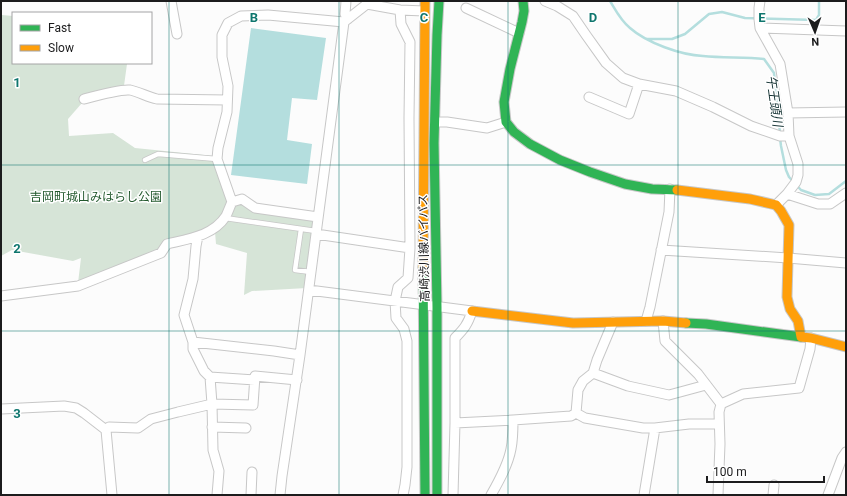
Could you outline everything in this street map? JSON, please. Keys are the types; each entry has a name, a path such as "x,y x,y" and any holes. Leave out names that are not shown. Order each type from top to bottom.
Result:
{"main road":[{"name":"高崎渋川線バイパス","path":"425,1 423,305 425,495"},
{"name":"高崎渋川線バイパス","path":"437,495 437,307 434,143 437,35 440,1"},
{"path":"523,1 524,10 504,102 506,122 514,132 530,144 560,160 625,184 652,189 670,189 750,199 776,205 789,226 787,297 790,309 798,321 801,338"},
{"path":"472,311 573,323 663,321 706,324 801,338 811,338 846,347"}],"street":[{"path":"171,1 177,34"},
{"path":"280,495 346,20 346,1"},
{"path":"544,1 557,6 573,16 606,63 623,78 639,84 676,90 751,126 780,136 790,136"},
{"path":"760,1 760,28 780,64 790,136 798,164 798,175 796,182 776,205"},
{"path":"1,296 78,286 161,253 167,244 207,233 218,225 224,218 232,202 217,159 218,148 227,112 228,86 222,57 222,35 228,23 241,16 268,15 346,20 368,2 400,10 424,11"},
{"path":"466,8 519,33"},
{"path":"400,10 401,24 410,42 410,248 408,278 398,287 394,301 396,318 404,329 407,341 407,467 403,495"},
{"path":"760,28 846,32"},
{"path":"589,97 628,114 639,84"},
{"path":"84,99 122,90 131,90 157,99 227,100"},
{"path":"788,113 846,112"},
{"path":"435,122 447,122 487,128 506,122"},
{"path":"646,321 669,212 670,189"},
{"path":"787,194 818,204 830,204 846,193"},
{"path":"232,202 242,200 255,208 318,217"},
{"path":"316,232 410,248"},
{"path":"198,236 193,280 184,315 193,342 193,349 204,371 210,377 213,450 218,471 217,495"},
{"path":"661,250 846,263"},
{"path":"309,290 472,311 470,320 455,338 453,495"},
{"path":"663,321 665,341 698,374 721,404"},
{"path":"576,413 578,390 583,380 593,373 613,322"},
{"path":"721,404 743,394 799,388 810,349 811,338"},
{"path":"193,342 300,355"},
{"path":"593,373 628,386 669,395 706,385"},
{"path":"106,430 109,427 138,428 151,419 212,404 253,405 256,376 297,380"},
{"path":"210,377 255,380"},
{"path":"718,495 720,444 719,412 721,404"},
{"path":"1,409 64,406 76,408 106,430 112,495"},
{"path":"455,423 571,416 576,413"},
{"path":"576,413 585,418 643,428 689,424 719,424"},
{"path":"491,495 506,466 511,451 513,420"},
{"path":"212,427 246,428"},
{"path":"644,495 655,428"},
{"path":"828,495 842,458 846,452"},
{"path":"251,495 252,472"},
{"path":"773,495 774,485"}],"lane":[{"path":"145,160 158,154 217,159"},
{"path":"224,218 316,232"},
{"path":"301,229 295,270 311,272"}],"green space":[{"name":"吉岡町城山みはらし公園","path":"1,16 12,16 12,64 127,64 123,93 82,103 68,119 69,136 113,133 135,148 214,156 230,201 242,201 316,219 307,288 252,291 244,295 247,253 216,244 215,232 160,251 78,283 81,258 73,261 12,250 1,256"}],"water":[{"path":"251,28 326,38 317,100 292,98 287,140 312,144 307,184 231,175"}],"waterway":[{"name":"午王頭川","path":"610,1 621,19 630,28 645,39 675,51 711,57 764,59 774,73 780,133"},
{"path":"647,39 672,39 685,34 709,14 722,12 745,18 816,20 819,15 819,1"},
{"name":"午王頭川","path":"780,138 786,170 789,177 801,190 815,195 829,194 846,181"}],"traffic: fast":[{"path":"437,495 437,307 434,143 439,1"},
{"path":"523,1 524,11 522,22 510,69 504,102 506,122 514,132 530,144 560,160 590,172 625,184 652,189 677,190"},
{"path":"423,268 425,495"},
{"path":"686,323 706,324 801,337"}],"traffic: slow":[{"path":"423,268 425,1"},
{"path":"677,190 750,199 776,205 789,225 787,297 790,309 798,321 801,337 846,347"},
{"path":"472,311 573,323 663,321 686,323"}]}
